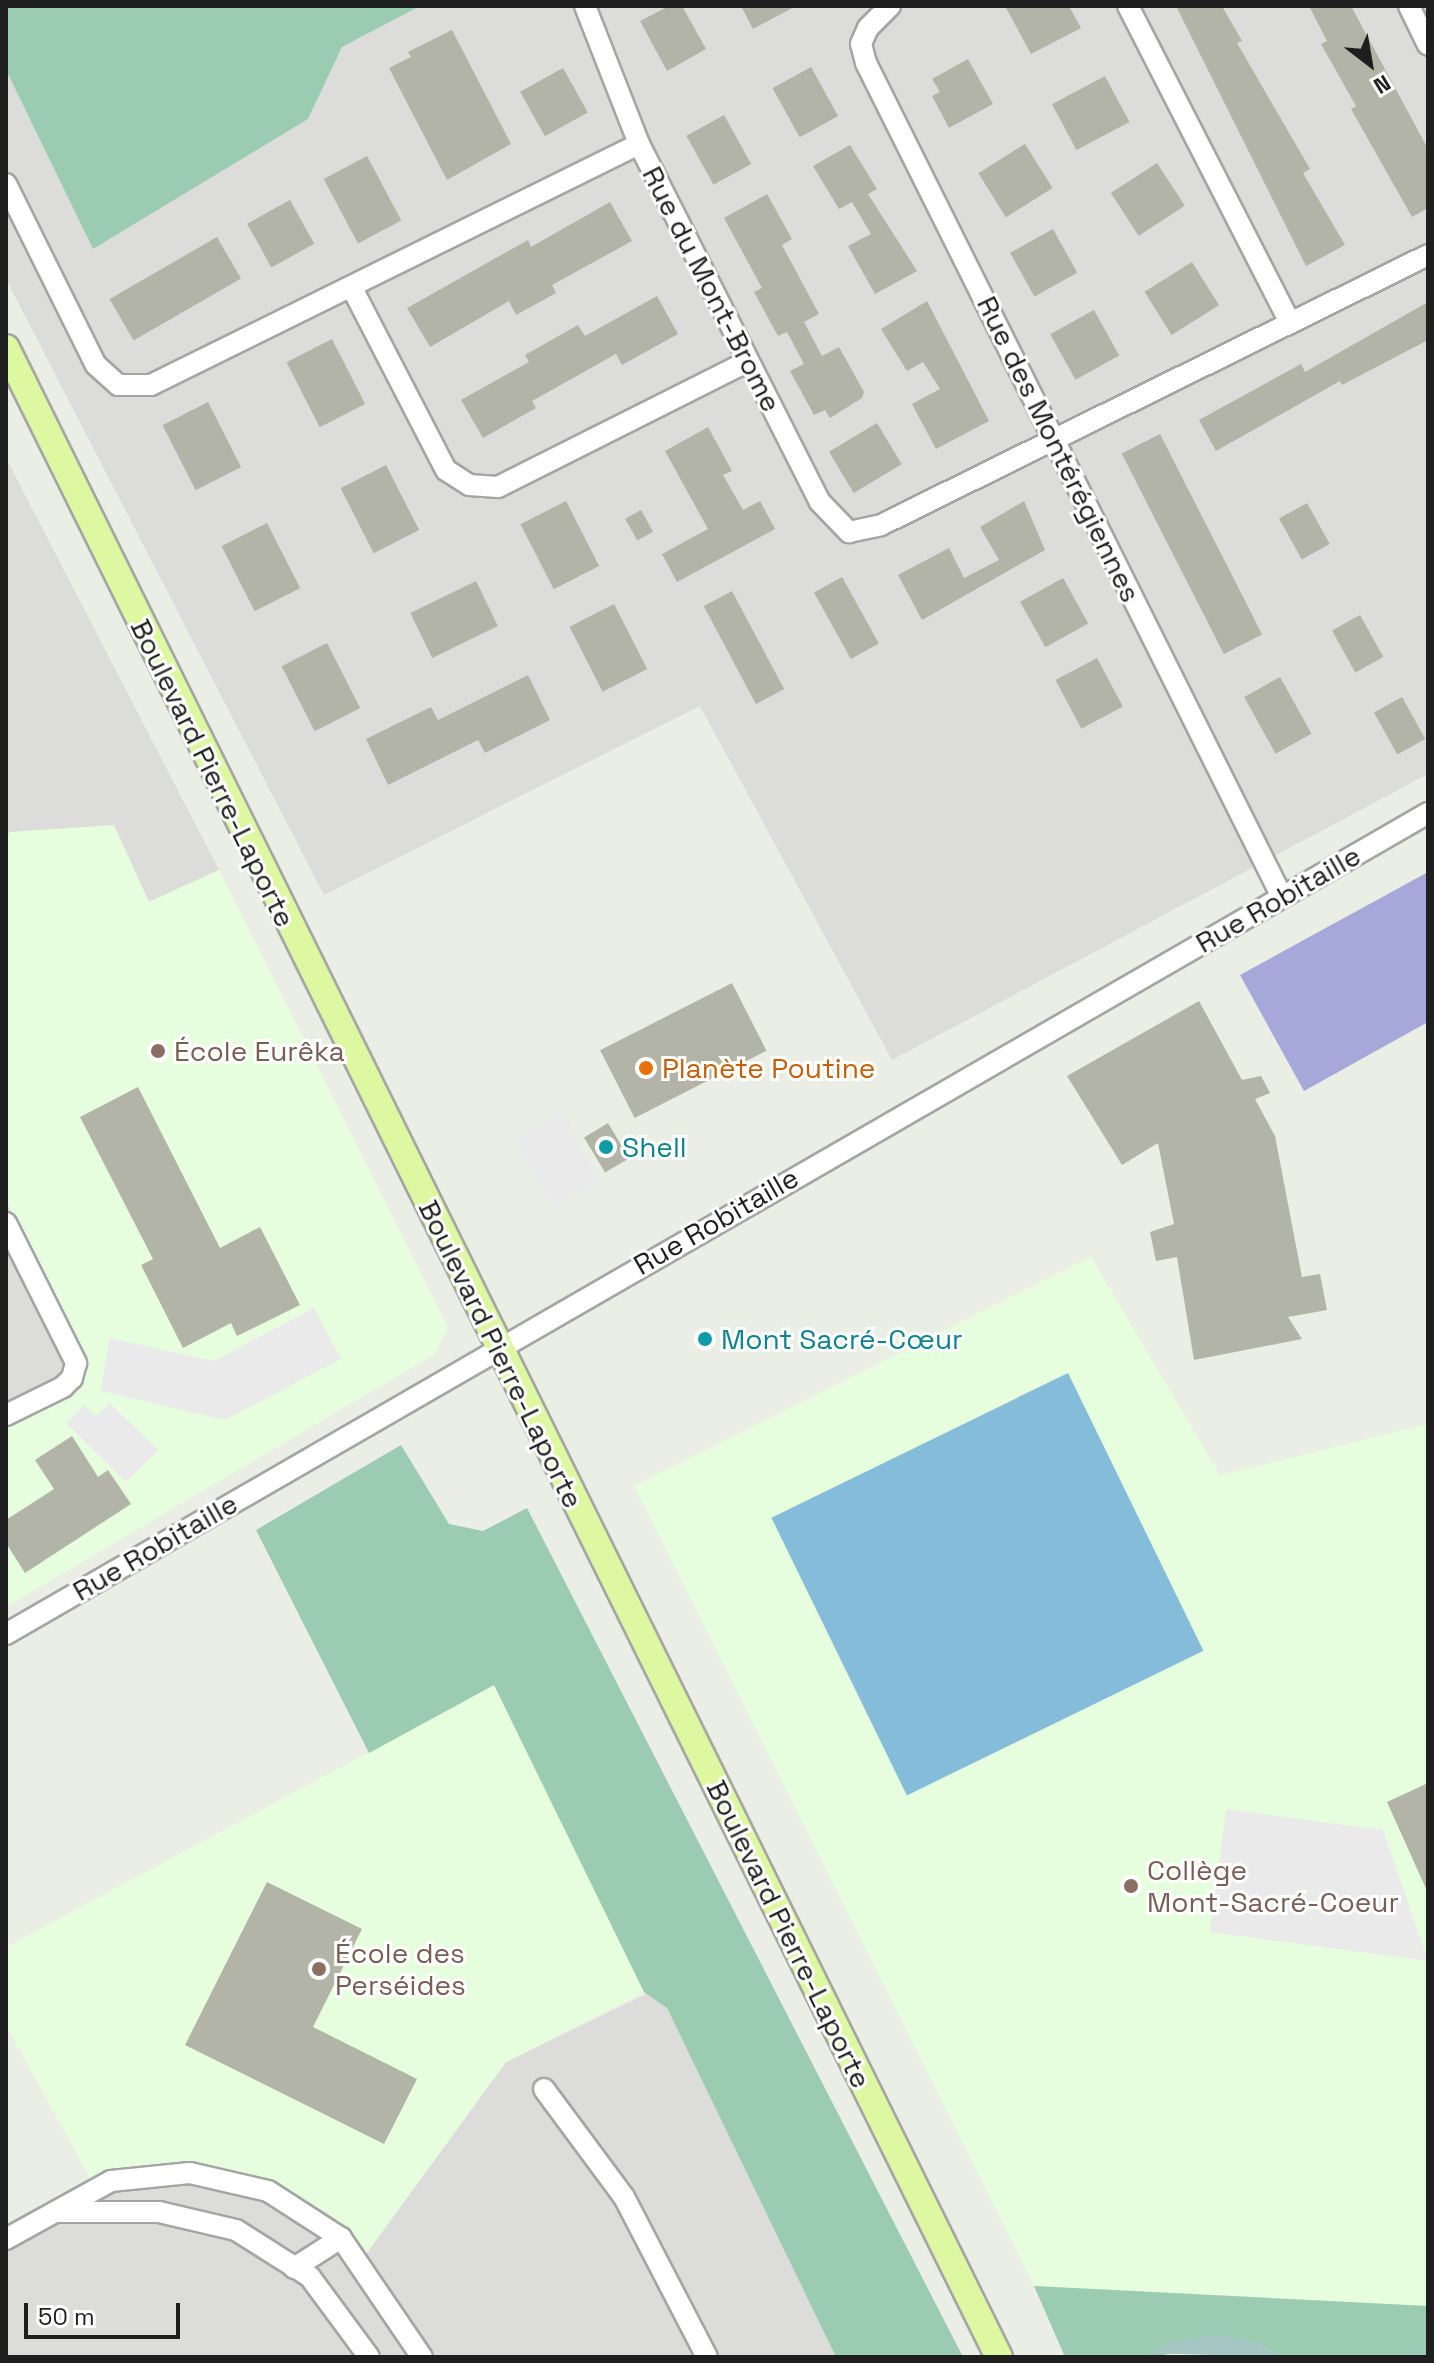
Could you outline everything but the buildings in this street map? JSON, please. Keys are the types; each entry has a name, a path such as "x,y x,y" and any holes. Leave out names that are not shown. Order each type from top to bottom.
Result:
{"main road":[{"name":"Boulevard Pierre-Laporte","path":"6,348 497,1347 999,2357"}],"street":[{"path":"585,6 639,144"},
{"name":"Rue des Montérégiennes","path":"890,6 865,36 866,63 1282,897"},
{"path":"1128,6 1290,323"},
{"path":"1409,6 1428,45"},
{"name":"Rue du Mont-Brome","path":"6,184 96,365 118,385 151,385 639,144 746,362 820,502 849,532 881,525 1428,255"},
{"path":"352,288 446,470 469,485 498,487 746,362"},
{"name":"Rue Robitaille","path":"6,1634 497,1347 1428,813"},
{"path":"6,1223 76,1363 72,1378 63,1387 6,1415"},
{"path":"544,2089 624,2197 707,2357"},
{"path":"6,2239 111,2181 190,2173 268,2191 341,2238 422,2357"},
{"path":"59,2212 159,2212 236,2230 310,2277 369,2357"},
{"path":"294,2268 341,2238"}],"shaded area":[{"path":"6,6 420,6 342,47 308,119 93,249 6,70"},
{"path":"420,6 1428,6 1428,774 892,1060 700,706 324,895 6,279 6,70 93,249 308,119 342,47"},
{"path":"6,458 219,870 149,902 6,847"},
{"name":"École Eurêka","path":"114,825 149,902 219,870 448,1327 435,1354 6,1607 6,1421 85,1378 83,1355 6,1201 6,847 9,832"},
{"path":"1428,872 1428,1022 1304,1091 1240,975"},
{"path":"562,1112 600,1181 552,1208 514,1139"},
{"path":"6,1201 83,1356 85,1378 6,1421"},
{"name":"Collège Mont-Sacré-Coeur","path":"1091,1257 1220,1475 1428,1424 1428,2306 1034,2286 634,1486"},
{"path":"314,1308 341,1359 225,1420 101,1391 109,1338 214,1361"},
{"path":"1068,1373 1203,1651 907,1795 771,1518"},
{"path":"110,1403 158,1450 126,1482 66,1423 84,1405 96,1417"},
{"path":"401,1445 449,1524 483,1531 527,1508 963,2357 836,2357 667,2008 644,1992 494,1685 369,1753 256,1530"},
{"name":"École des Perséides","path":"494,1685 644,1992 506,2062 366,2254 315,2210 266,2181 159,2166 90,2178 6,2025 6,1947"},
{"path":"1226,1809 1383,1830 1428,1961 1210,1932"},
{"path":"657,1989 842,2357 6,2357 6,2225 113,2174 159,2166 209,2170 266,2181 315,2210 366,2254 506,2062"},
{"path":"1034,2286 1428,2306 1428,2357 1282,2357 1253,2341 1150,2357 1065,2357"},
{"path":"1214,2335 1253,2341 1282,2357 1148,2353 1176,2341"}],"place":[{"name":"École Eurêka","path":"158,1051"},
{"name":"Planète Poutine","path":"646,1068"},
{"name":"Shell","path":"606,1147"},
{"name":"Mont Sacré-Cœur","path":"705,1339"},
{"name":"Collège Mont-Sacré-Coeur","path":"1131,1886"},
{"name":"École des Perséides","path":"319,1969"}]}
